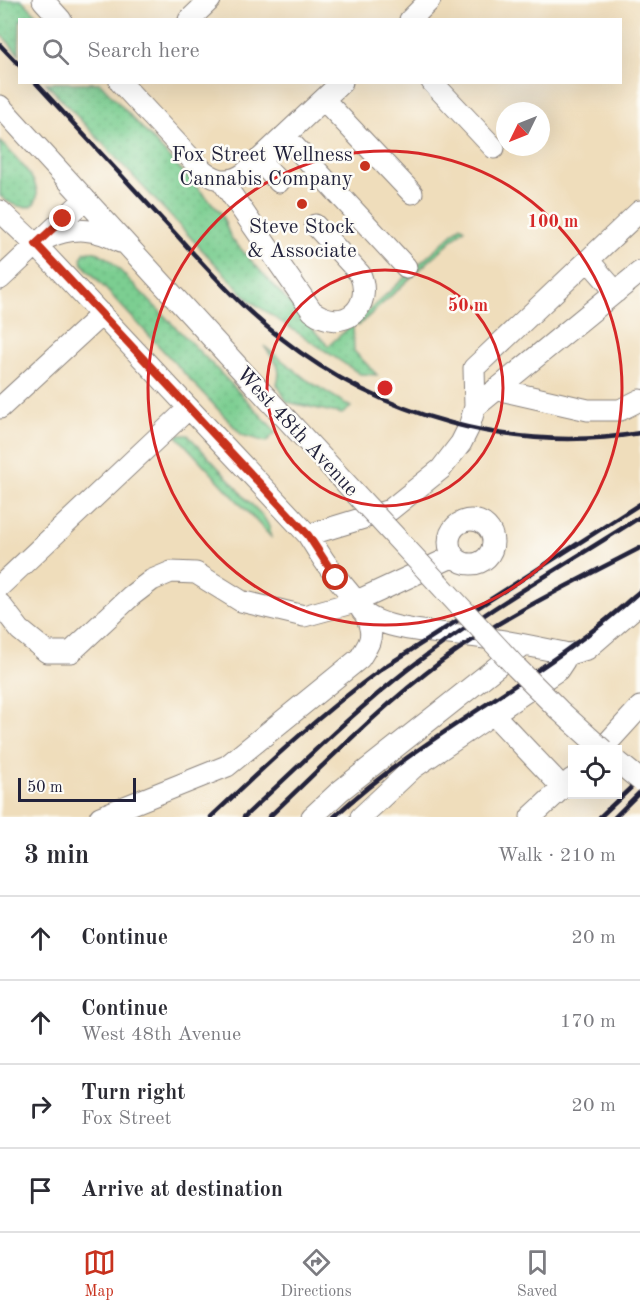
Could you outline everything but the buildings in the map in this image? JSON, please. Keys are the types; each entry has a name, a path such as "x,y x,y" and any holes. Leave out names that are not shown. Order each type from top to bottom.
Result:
{"street":[{"path":"43,0 59,18"},
{"path":"191,18 210,0"},
{"path":"412,18 430,0"},
{"path":"122,84 206,174 222,181 312,311 321,317 340,320 357,311 362,302 364,283 360,274 315,225"},
{"path":"222,181 238,178 340,84"},
{"path":"434,84 494,148"},
{"path":"324,100 412,193"},
{"name":"West 48th Avenue","path":"0,106 516,667 597,745"},
{"path":"285,136 406,267"},
{"path":"258,160 279,182"},
{"path":"0,279 85,199"},
{"path":"0,211 36,244 308,535 329,568 359,607 370,627 371,636 360,657"},
{"path":"308,535 390,510 429,480 451,457 465,435 475,407 474,368 640,211"},
{"path":"36,244 62,232 86,230 108,236 131,249"},
{"path":"588,260 616,292"},
{"path":"475,407 640,272"},
{"path":"0,408 102,314"},
{"path":"496,389 588,410 620,410 640,400"},
{"path":"0,586 189,408"},
{"path":"0,604 20,630 47,652 71,652 131,596 152,580 171,572 196,573 242,601 303,616 359,607 454,556"},
{"path":"359,607 374,621 525,644 566,654 587,649 640,603"},
{"path":"100,817 227,766 360,657 392,633 410,628"},
{"path":"312,817 340,791 525,644"},
{"path":"360,817 413,768 558,670 566,654"},
{"path":"606,745 640,707"},
{"path":"493,714 568,783 531,817"},
{"path":"622,765 640,780"},
{"path":"127,817 144,799"}],"green space":[{"path":"0,0 22,0 40,18 18,18 18,53 0,33"},
{"path":"47,84 101,84 221,213 231,238 328,346 353,324 354,351 377,375 360,374 250,301"},
{"path":"0,141 28,172 33,181 37,190 37,199 32,206 14,205 0,196"},
{"path":"461,226 464,229 358,326 355,323"},
{"path":"91,251 110,260 256,410 276,432 266,442 242,435 87,269 81,258 85,252"},
{"path":"264,346 307,380 351,407 342,414 287,402 277,384 278,368"},
{"path":"176,435 188,435 263,516 270,529 271,537"}],"railway":[{"path":"0,45 18,64"},
{"path":"37,84 237,300 281,338 320,366 362,389 405,408 451,423 497,433 545,438 593,438 640,433"},
{"path":"211,817 316,721 383,668 640,504"},
{"path":"244,817 345,723 407,670 492,610 640,517"},
{"path":"269,817 375,717 442,661 489,629 640,548"},
{"path":"334,817 408,757 566,651 640,591"},
{"path":"600,817 640,779"},
{"path":"615,817 640,792"}],"place":[{"name":"Fox Street Wellness Cannabis Company","path":"365,166"},
{"name":"Steve Stock & Associate","path":"302,204"}],"route":[{"path":"63,219 36,244 308,535 336,578"}]}
